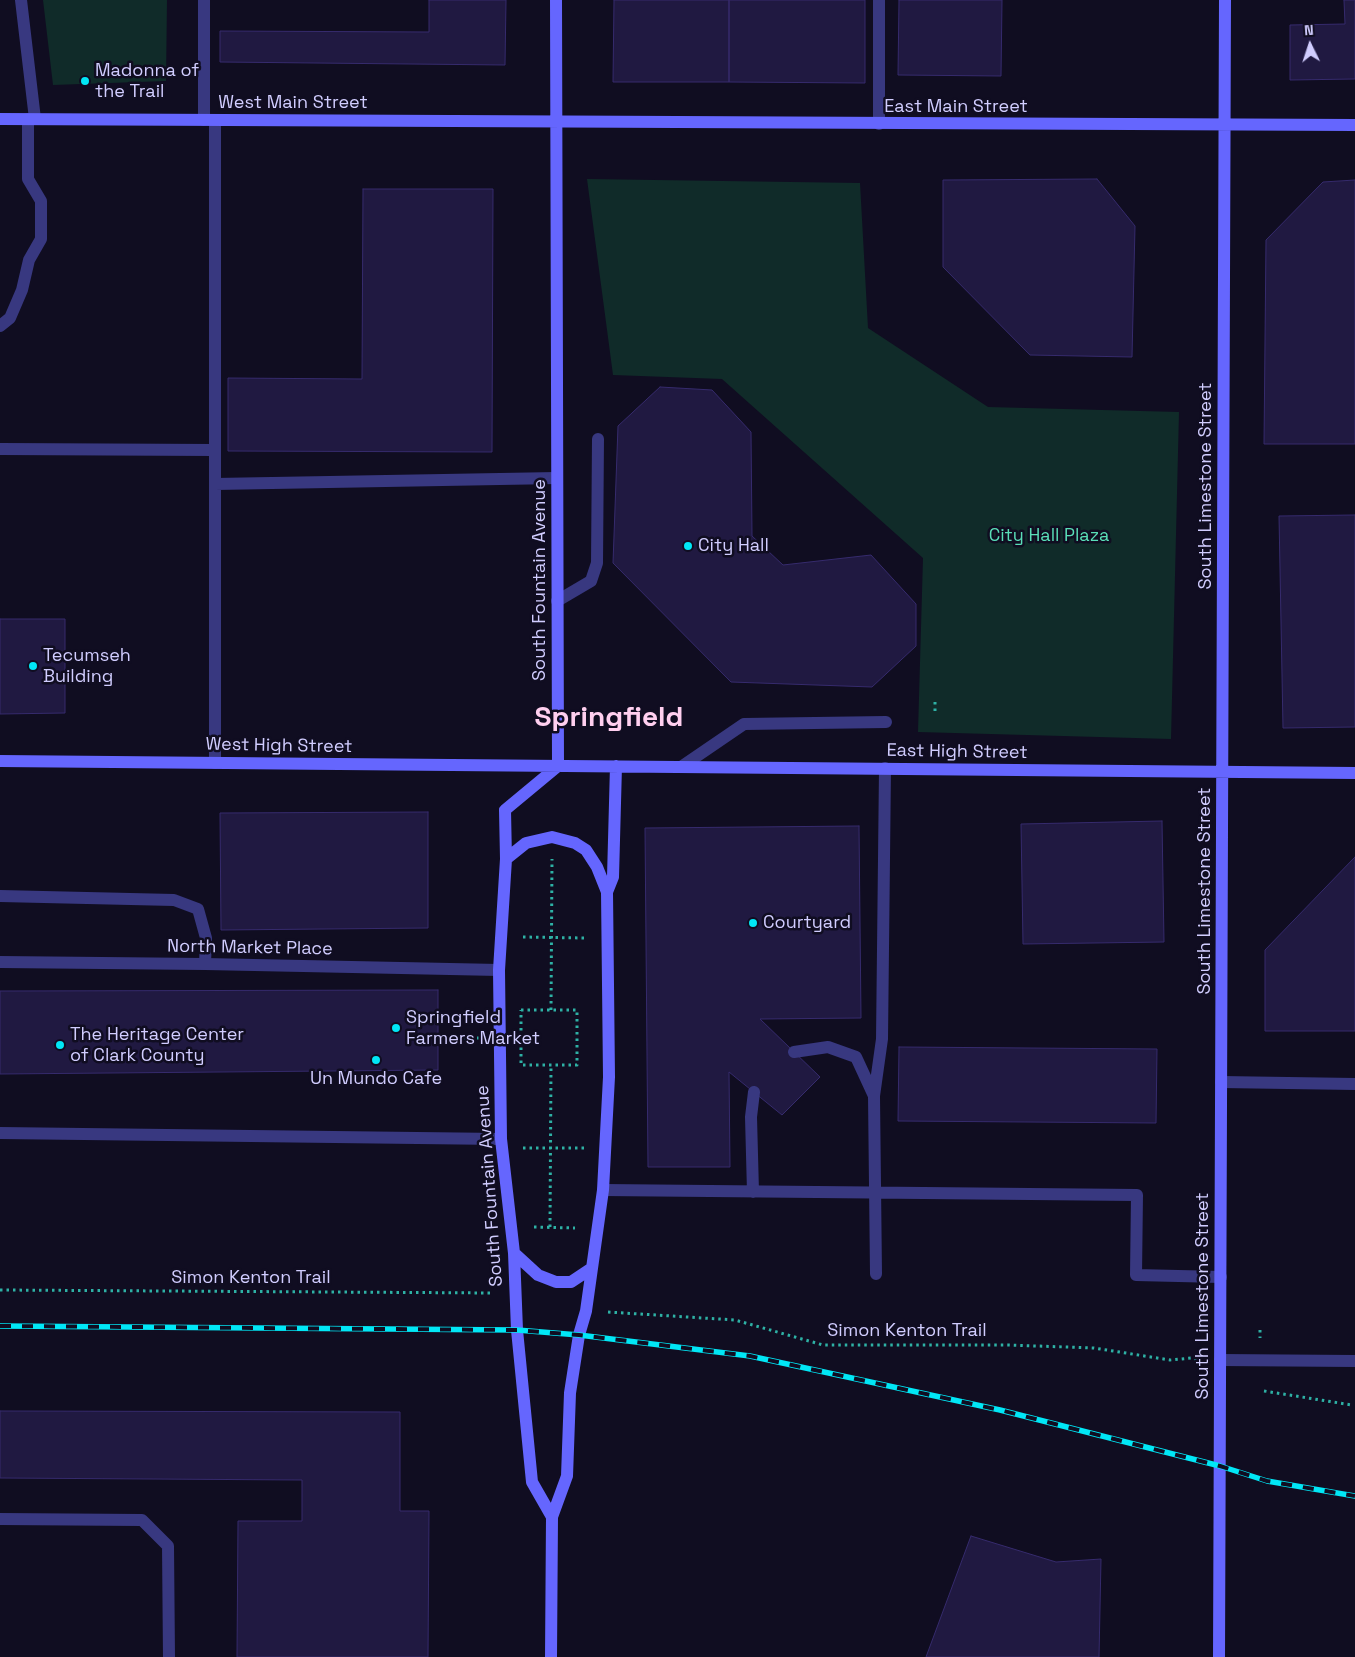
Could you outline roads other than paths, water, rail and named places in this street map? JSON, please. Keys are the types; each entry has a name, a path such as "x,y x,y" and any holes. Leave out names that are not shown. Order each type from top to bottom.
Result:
{"street":[{"path":"0,326 10,318 22,290 28,260 41,238 41,201 28,179 32,119 21,0"},
{"path":"204,0 209,120 215,450 215,763"},
{"name":"South Fountain Avenue","path":"552,1517 532,1482 517,1330 514,1253 501,1139 499,970 506,859 505,810 558,766 556,0"},
{"path":"879,124 880,0"},
{"name":"South Limestone Street","path":"1219,1657 1225,0"},
{"name":"West Main Street","path":"0,119 556,122"},
{"name":"East Main Street","path":"556,122 1355,126"},
{"path":"557,601 591,581 597,563 598,439"},
{"path":"0,449 215,450"},
{"path":"215,484 557,478"},
{"path":"681,767 744,724 886,722"},
{"name":"West High Street","path":"0,761 558,766"},
{"name":"East High Street","path":"558,766 1355,773"},
{"path":"551,1657 552,1517 567,1476 570,1393 579,1335 586,1311 603,1190 609,1077 607,892 612,877 616,766"},
{"path":"876,1274 874,1096 882,1039 885,768"},
{"path":"506,859 526,843 552,837 575,843 586,850 597,867 607,892"},
{"path":"0,896 174,900 198,909 206,938 205,964"},
{"name":"North Market Place","path":"0,962 499,970"},
{"path":"794,1052 828,1047 856,1057 874,1096"},
{"path":"1221,1082 1355,1084"},
{"path":"753,1192 751,1117 754,1092"},
{"path":"0,1134 501,1139"},
{"path":"603,1190 1137,1195 1136,1275 1221,1277"},
{"path":"514,1253 538,1275 556,1282 571,1282 592,1268"},
{"path":"1220,1360 1355,1360"},
{"path":"0,1519 142,1520 168,1546 169,1657"}],"railway":[{"path":"0,1326 517,1330 579,1335 750,1356 1000,1410 1220,1466 1267,1481 1355,1496"}],"place":[{"name":"Madonna of the Trail","path":"85,81"},
{"name":"City Hall","path":"688,546"},
{"name":"Tecumseh Building","path":"33,666"},
{"name":"Courtyard","path":"753,923"},
{"name":"Springfield Farmers Market","path":"396,1028"},
{"name":"The Heritage Center of Clark County","path":"60,1045"},
{"name":"Un Mundo Cafe","path":"376,1060"}],"district":[{"name":"Springfield","path":"609,718"}],"park label":[{"name":"City Hall Plaza","path":"1049,536"}]}
